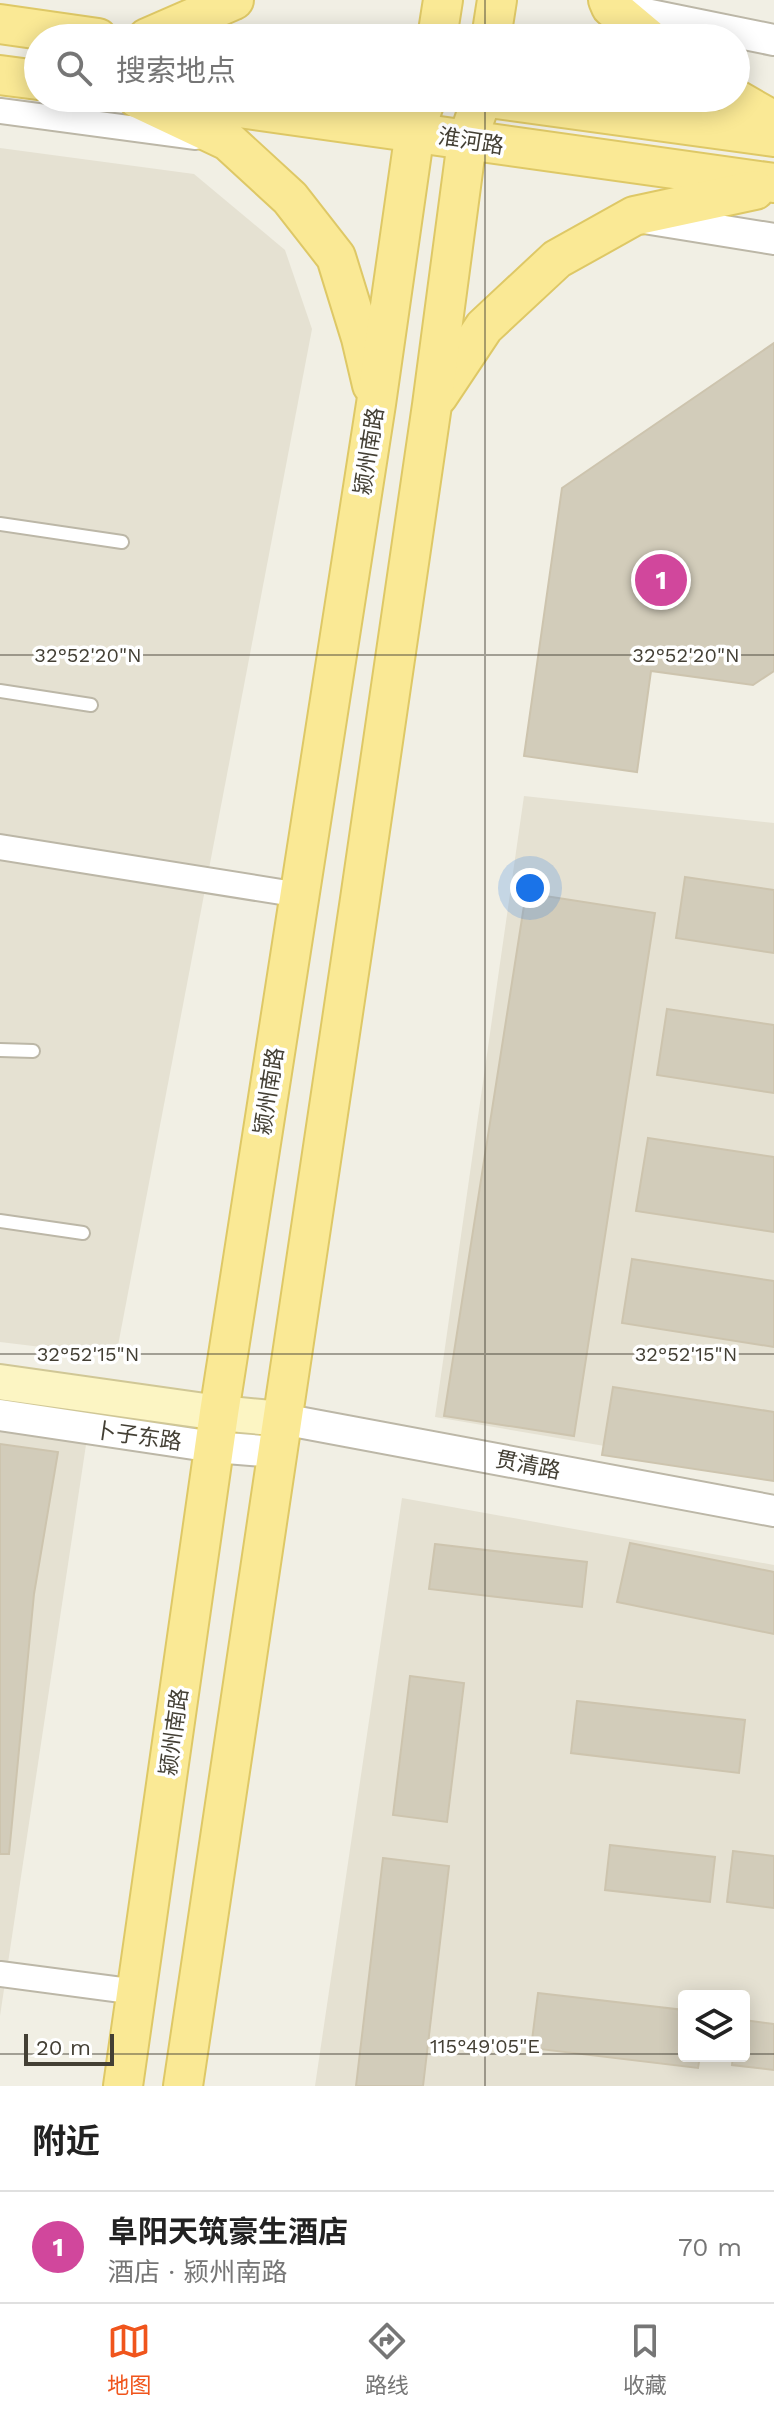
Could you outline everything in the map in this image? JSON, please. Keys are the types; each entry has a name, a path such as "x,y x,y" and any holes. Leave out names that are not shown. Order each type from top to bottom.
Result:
{"main road":[{"path":"179,24 234,0"},
{"path":"439,24 443,0"},
{"path":"493,24 497,0"},
{"path":"610,4 632,24"},
{"path":"0,24 24,27"},
{"path":"0,75 24,78"},
{"path":"750,107 774,121"},
{"path":"167,112 228,141 290,198 336,257 361,338 376,404"},
{"name":"淮河路","path":"376,112 421,115 467,141 774,184"},
{"path":"183,2086 432,405 467,141 477,112"},
{"name":"淮河路","path":"648,112 774,137"},
{"name":"颍州南路","path":"123,2086 216,1430 421,115"},
{"path":"432,405 484,327 557,259 634,216 774,184"},
{"path":"0,1382 216,1430 280,1435"}],"street":[{"path":"610,4 688,24"},
{"path":"0,111 228,141"},
{"path":"634,216 774,239"},
{"path":"0,847 300,895"},
{"name":"卜子东路","path":"0,1415 216,1430"},
{"name":"贯清路","path":"280,1435 774,1511"},
{"path":"0,1974 137,1992"}],"lane":[{"path":"0,524 122,542"},
{"path":"0,691 91,705"},
{"path":"0,1050 33,1051"},
{"path":"0,1221 83,1233"}],"shaded area":[{"path":"0,148 194,174 285,250 312,329 116,1356 0,1342"},
{"path":"524,796 774,823 774,1475 435,1417"},
{"path":"0,1392 92,1405 0,2016"},
{"path":"402,1498 774,1565 774,2086 315,2086"}],"building":[{"path":"774,343 774,671 753,685 651,671 637,772 524,756 562,488"},
{"path":"685,877 774,890 774,953 676,938"},
{"path":"526,893 655,913 574,1436 444,1416"},
{"path":"667,1009 774,1025 774,1093 657,1075"},
{"path":"648,1138 774,1157 774,1232 636,1211"},
{"path":"632,1259 774,1281 774,1347 622,1323"},
{"path":"613,1387 774,1412 774,1481 602,1455"},
{"path":"0,1444 58,1452 34,1594 9,1854 0,1854"},
{"path":"630,1543 774,1572 774,1634 617,1602"},
{"path":"435,1544 587,1562 582,1607 429,1589"},
{"path":"410,1676 464,1683 447,1822 393,1815"},
{"path":"577,1701 745,1720 739,1773 571,1753"},
{"path":"610,1845 715,1857 710,1902 605,1890"},
{"path":"733,1851 774,1856 774,1908 727,1902"},
{"path":"383,1858 449,1866 423,2086 356,2086"},
{"path":"538,1993 678,2009 678,2062 699,2062 698,2068 531,2048"},
{"path":"750,2021 774,2024 774,2070 732,2065 732,2062 750,2062"}],"place":[{"name":"阜阳天筑豪生酒店","path":"661,580"}]}
